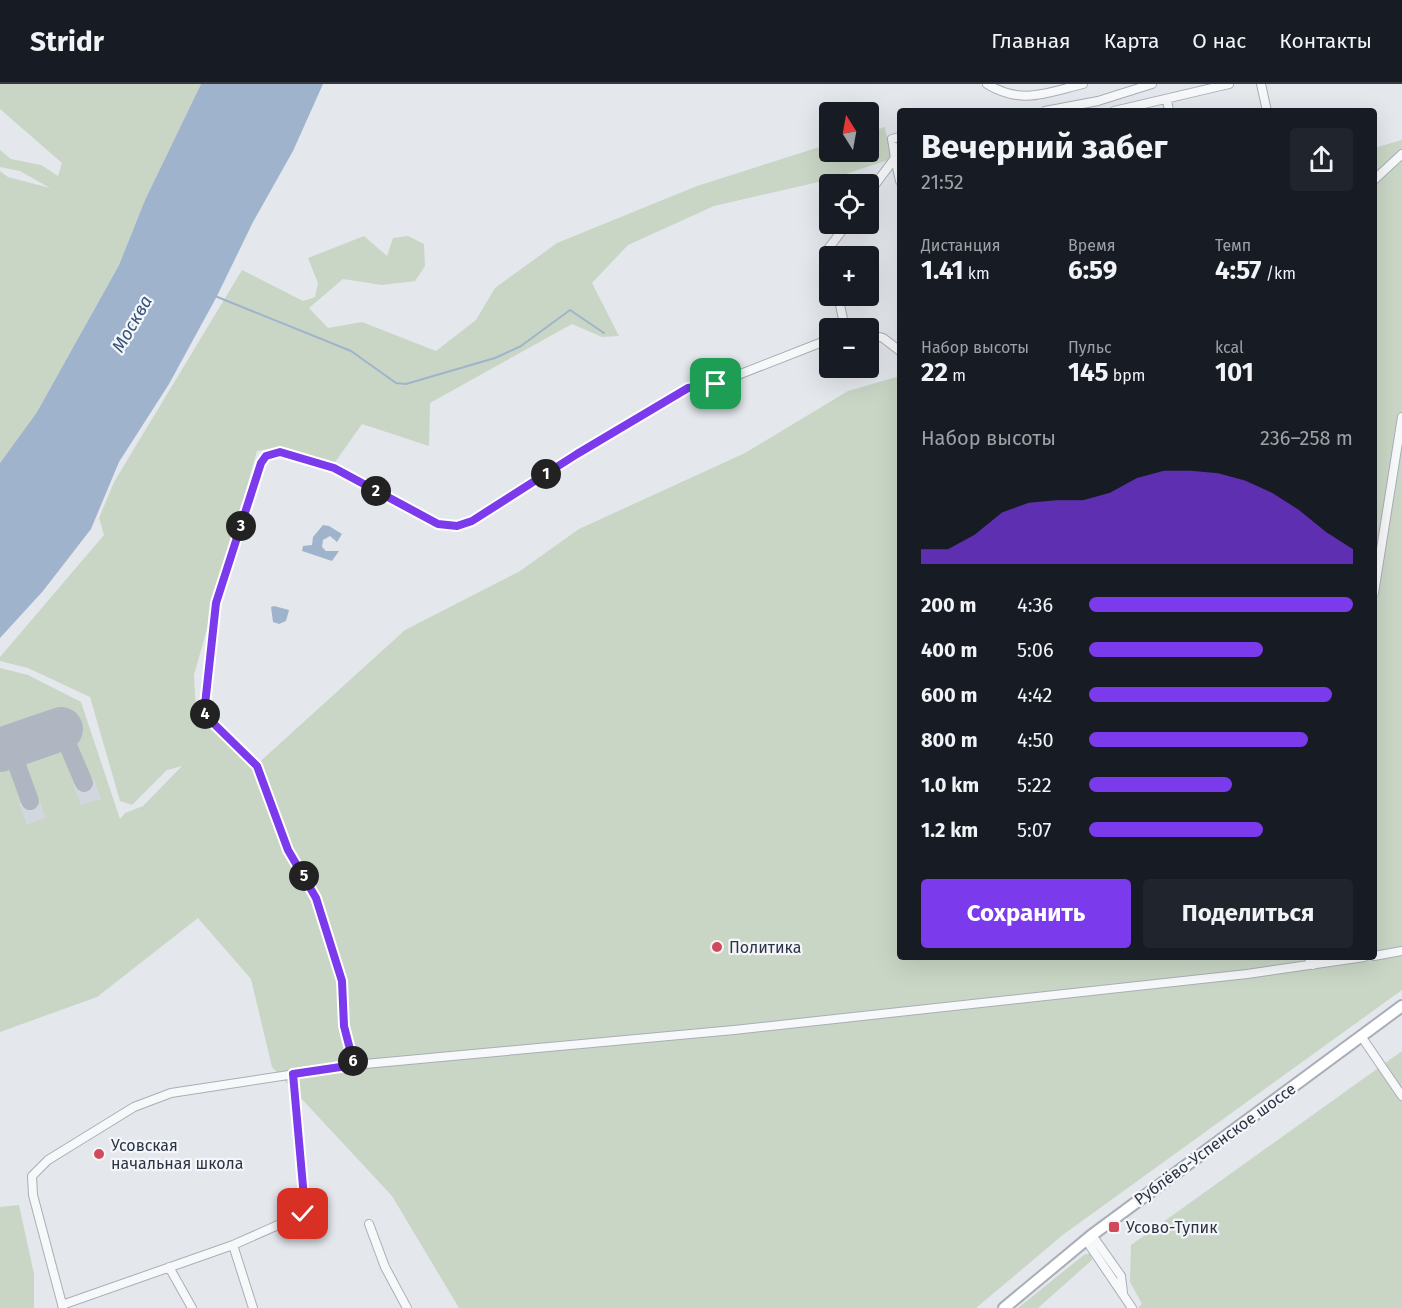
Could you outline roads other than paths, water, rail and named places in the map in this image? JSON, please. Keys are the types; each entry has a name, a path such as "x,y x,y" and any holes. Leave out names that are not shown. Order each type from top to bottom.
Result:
{"main road":[{"name":"Рублёво-Успенское шоссе","path":"1004,1308 1089,1238 1402,1006"}],"street":[{"path":"987,84 1001,93 1025,98 1083,84"},
{"path":"1061,108 1098,101 1152,84"},
{"path":"1128,108 1229,84"},
{"path":"1261,84 1266,108"},
{"path":"1167,100 1168,108"},
{"path":"879,179 897,155 892,139 897,138"},
{"path":"1377,177 1402,154"},
{"path":"830,246 839,234"},
{"path":"879,337 897,349"},
{"path":"354,1065 344,1026 342,981 316,898 288,850 257,766 204,714 216,603 261,463 266,456 280,452 334,468 438,524 457,526 472,521 577,454 688,388 716,384 819,343"},
{"path":"1377,574 1402,417"},
{"path":"1377,955 1402,951"},
{"path":"1310,960 1313,965"},
{"path":"293,1074 305,1209 299,1216 233,1245 63,1306 33,1195 32,1176 48,1160 152,1098 293,1074 369,1063 734,1030 1345,960"},
{"path":"1361,1036 1402,1096"},
{"path":"369,1224 385,1267 407,1308"},
{"path":"1089,1238 1121,1276 1123,1293 1132,1308"},
{"path":"233,1245 253,1308"},
{"path":"169,1267 192,1308"}],"water":[{"name":"Москва","path":"201,84 323,84 293,151 253,222 217,296 169,384 119,462 91,529 43,591 0,638 0,463 37,412 119,265 145,200"},
{"path":"323,525 342,534 337,542 330,536 323,540 322,547 326,551 339,551 332,561 302,551 303,546 312,545 313,537"},
{"path":"271,607 289,610 286,621 279,624 273,622"}],"waterway":[{"path":"215,296 351,351 396,383 406,384 495,358 521,346 570,310 604,333"}],"place":[{"name":"Политика","path":"717,947"},
{"name":"Усовская начальная школа","path":"99,1154"},
{"name":"Усово-Тупик","path":"1114,1227"}]}
